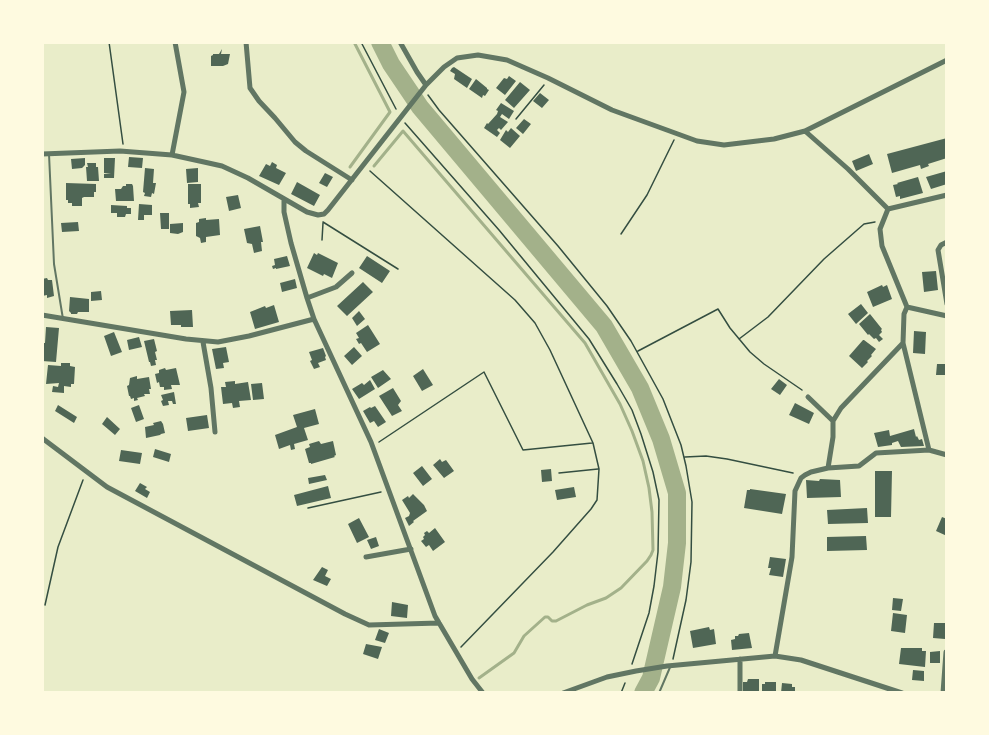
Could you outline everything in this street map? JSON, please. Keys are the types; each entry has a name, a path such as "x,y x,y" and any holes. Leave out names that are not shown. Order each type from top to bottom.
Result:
{"street":[{"path":"172,155 184,92 175,42"},
{"path":"246,42 250,88 259,101 295,142 352,180"},
{"path":"400,42 424,89"},
{"path":"42,154 123,151 172,155 222,166 248,178 306,212 318,215 324,214 444,67 453,60 471,55 507,60 612,110 696,141 724,145 754,142 805,131 947,60"},
{"path":"805,131 888,209"},
{"path":"888,209 947,195"},
{"path":"284,199 284,212 291,243 314,319 373,447 439,623 483,693"},
{"path":"888,209 880,229 882,246 907,307 904,314 903,343 929,450"},
{"path":"947,243 941,245 938,250 947,304"},
{"path":"307,298 336,287 352,273"},
{"path":"907,307 947,316"},
{"path":"42,315 203,342 218,342 249,336 314,319"},
{"path":"203,342 211,388 215,432"},
{"path":"828,468 833,421 841,408 903,343"},
{"path":"808,397 833,421"},
{"path":"42,438 107,487 369,625 439,623"},
{"path":"775,656 792,556 795,491 802,477 828,468 859,466 876,453 929,450 947,455"},
{"path":"366,557 411,549"},
{"path":"943,693 946,652"},
{"path":"563,693 593,681 633,671 669,665 775,656 801,660 902,693"},
{"path":"740,659 740,693"}],"lane":[{"path":"49,154 54,264 63,319"},
{"path":"659,693 669,665"}],"path":[{"path":"109,42 123,151"},
{"path":"361,42 402,116 589,339 632,410 653,472 659,500 658,552 649,613 633,671 621,693"},
{"path":"516,119 548,79"},
{"path":"424,89 439,110 600,297 637,351 663,399 684,457 692,502 692,562 686,600 669,665"},
{"path":"621,234 648,195 677,134"},
{"path":"364,166 515,300 535,322 593,443 599,469 597,500 591,509 553,552 456,652"},
{"path":"739,339 768,317 824,258 864,224 874,221 882,223"},
{"path":"322,240 323,222 398,269"},
{"path":"637,351 718,309 750,352 808,397"},
{"path":"373,447 484,372 524,450 593,443"},
{"path":"684,457 706,456 727,459 802,477"},
{"path":"559,473 599,469"},
{"path":"45,605 58,547 86,472"},
{"path":"308,508 389,490"}],"building":[{"path":"222,49 221,54 230,54 228,64 211,66 211,56 219,54"},
{"path":"454,67 472,79 467,88 454,79 455,74 450,71"},
{"path":"509,76 516,81 505,95 496,88 504,78 507,79"},
{"path":"476,79 489,90 482,98 469,89"},
{"path":"520,82 530,90 514,108 505,100"},
{"path":"540,93 549,100 542,108 533,101"},
{"path":"501,103 514,111 509,119 502,114 500,117 508,122 501,130 499,128 497,130 500,133 497,137 484,128 497,114 496,110"},
{"path":"524,119 531,124 523,134 516,128"},
{"path":"511,128 520,136 510,148 500,140 506,130 508,132"},
{"path":"947,138 947,158 928,164 929,166 921,169 920,165 892,173 887,154"},
{"path":"869,154 873,164 856,171 852,161"},
{"path":"129,157 143,158 142,168 128,167"},
{"path":"85,158 85,165 82,168 72,169 71,159"},
{"path":"104,158 115,158 114,178 104,178 104,174 111,174 104,173"},
{"path":"272,162 277,165 276,168 286,173 279,185 259,176 266,164 270,166"},
{"path":"87,163 96,163 99,181 87,181"},
{"path":"145,168 154,169 153,183 156,183 154,194 152,193 151,197 144,196 143,192"},
{"path":"198,168 198,182 187,183 186,169"},
{"path":"947,171 947,184 931,189 926,177"},
{"path":"325,173 333,177 327,187 319,183"},
{"path":"918,177 923,193 900,199 900,196 896,197 893,185"},
{"path":"297,182 320,195 314,206 291,194"},
{"path":"66,183 96,184 96,192 94,192 94,197 82,198 82,206 72,206 72,203 66,200"},
{"path":"126,184 133,186 134,201 116,201 115,189 121,189"},
{"path":"188,184 201,184 199,207 190,208 188,204"},
{"path":"238,195 241,208 229,211 226,197"},
{"path":"139,204 152,205 152,215 144,215 144,220 138,220"},
{"path":"111,205 127,206 131,208 131,214 117,217 117,213 111,213"},
{"path":"160,213 169,213 169,229 161,229"},
{"path":"206,218 206,220 219,219 220,235 206,237 206,242 201,243 200,238 196,236 196,223 199,219"},
{"path":"78,222 79,231 62,232 61,223"},
{"path":"183,223 183,232 170,233 170,224"},
{"path":"260,226 262,251 254,253 252,244 247,243 244,229"},
{"path":"314,253 338,263 332,278 307,268"},
{"path":"287,256 290,266 273,269 274,259"},
{"path":"367,256 390,271 382,283 359,268"},
{"path":"936,271 938,290 924,292 922,272"},
{"path":"42,279 52,280 54,296 47,298 47,295 42,296"},
{"path":"295,279 297,288 282,292 280,283"},
{"path":"363,282 373,292 347,316 337,306"},
{"path":"882,285 883,287 887,285 892,299 873,307 867,292"},
{"path":"101,291 102,300 91,301 91,292"},
{"path":"70,297 89,299 89,312 71,314 69,311"},
{"path":"861,304 868,313 856,324 848,314"},
{"path":"274,305 279,322 255,329 250,312"},
{"path":"192,310 193,327 171,325 170,311"},
{"path":"359,311 365,319 357,326 352,318"},
{"path":"870,314 882,329 879,335 883,339 879,342 868,335 859,324"},
{"path":"368,325 380,344 367,352 356,339 359,338 356,333"},
{"path":"46,327 59,328 56,362 42,361"},
{"path":"914,331 926,332 925,354 913,353"},
{"path":"114,332 122,352 111,356 104,336"},
{"path":"139,337 142,347 129,350 127,340"},
{"path":"154,339 157,360 155,360 156,365 151,366 144,341"},
{"path":"863,340 876,349 862,368 849,356"},
{"path":"226,347 229,362 223,363 224,368 216,369 212,349"},
{"path":"354,347 362,356 352,365 344,356"},
{"path":"323,348 326,360 318,363 320,367 314,369 309,352"},
{"path":"61,363 70,363 70,366 75,367 74,384 71,384 71,387 64,386 64,393 52,392 53,386 58,387 59,383 46,384 48,365 61,366"},
{"path":"937,364 946,364 946,375 936,375"},
{"path":"165,368 166,370 176,368 180,385 171,385 172,389 164,390 164,387 160,387 155,374"},
{"path":"423,369 433,385 422,391 413,376"},
{"path":"383,370 391,379 378,388 371,377"},
{"path":"137,376 137,379 149,377 151,389 149,389 150,394 144,394 145,396 134,401 134,398 131,399 129,396 127,386 130,378"},
{"path":"779,379 787,385 780,395 771,389"},
{"path":"370,380 375,389 359,399 352,389"},
{"path":"235,381 235,384 248,382 251,400 239,401 240,407 233,408 232,403 223,404 221,387 226,387 225,382"},
{"path":"262,383 264,399 253,400 251,384"},
{"path":"393,388 401,401 398,405 402,411 392,416 379,396"},
{"path":"174,392 176,404 168,401 169,405 163,406 161,395"},
{"path":"795,403 814,413 809,424 789,415"},
{"path":"58,405 77,417 74,423 55,411"},
{"path":"139,405 144,419 136,422 131,408"},
{"path":"375,406 386,422 378,427 374,421 370,423 363,411"},
{"path":"315,409 319,424 304,428 308,440 294,444 295,449 291,450 290,445 279,449 275,435 297,427 293,415"},
{"path":"207,415 209,428 188,431 186,418"},
{"path":"107,417 120,429 115,435 102,424"},
{"path":"161,421 165,433 146,438 145,427"},
{"path":"914,429 916,437 919,440 922,439 924,446 901,447 898,441 892,445 878,447 874,433 889,430 890,436"},
{"path":"319,441 321,444 333,441 336,455 311,464 305,449 310,447 309,444"},
{"path":"155,449 171,454 169,462 153,457"},
{"path":"121,450 142,453 140,464 119,461"},
{"path":"440,459 442,462 446,460 454,471 444,478 433,465"},
{"path":"422,466 432,479 423,486 413,473"},
{"path":"551,469 552,481 542,482 541,470"},
{"path":"875,471 892,471 891,517 875,517"},
{"path":"325,475 327,480 309,484 308,478"},
{"path":"820,479 840,480 841,497 807,498 806,480 819,481"},
{"path":"140,483 150,492 147,498 135,491"},
{"path":"328,486 331,498 297,506 294,495"},
{"path":"574,487 576,497 557,500 555,490"},
{"path":"747,490 786,494 782,514 744,508"},
{"path":"413,494 427,511 409,526 405,518 410,513 402,500"},
{"path":"867,508 868,523 828,524 827,510"},
{"path":"942,517 947,519 947,536 936,531"},
{"path":"359,518 369,537 357,543 348,524"},
{"path":"435,528 445,542 433,551 429,545 426,547 421,541 424,539 424,533 427,531 429,533"},
{"path":"866,536 867,550 827,551 827,537"},
{"path":"376,537 379,546 371,549 367,540"},
{"path":"770,557 786,559 783,577 769,575"},
{"path":"322,567 328,570 325,576 331,579 327,586 313,580"},
{"path":"893,598 903,599 901,611 892,610"},
{"path":"392,602 408,605 407,618 391,616"},
{"path":"893,613 907,615 905,633 891,631"},
{"path":"934,623 946,623 945,639 933,638"},
{"path":"709,627 710,630 714,629 716,644 693,648 690,631"},
{"path":"379,629 389,633 385,643 375,640"},
{"path":"749,633 752,648 732,650 731,640 735,639 735,636"},
{"path":"366,644 382,647 378,659 363,654"},
{"path":"901,648 922,648 922,651 926,651 925,667 899,664"},
{"path":"940,651 940,663 930,663 930,652"},
{"path":"913,670 924,671 924,681 912,680"},
{"path":"748,679 759,679 759,693 743,693 743,682 747,682"},
{"path":"776,682 776,693 762,693 762,684"},
{"path":"782,683 792,684 792,687 795,687 795,693 781,693"}],"waterway":[{"path":"350,167 390,112 354,42"},
{"path":"380,42 391,64 420,107 604,326 640,388 661,439 677,493 677,543 672,587 651,678 643,693"},
{"path":"374,166 403,131 585,343 620,404 632,431 643,461 649,488 653,550 647,561 621,588 606,598 556,621 545,617 524,636 514,653 479,678"}]}
